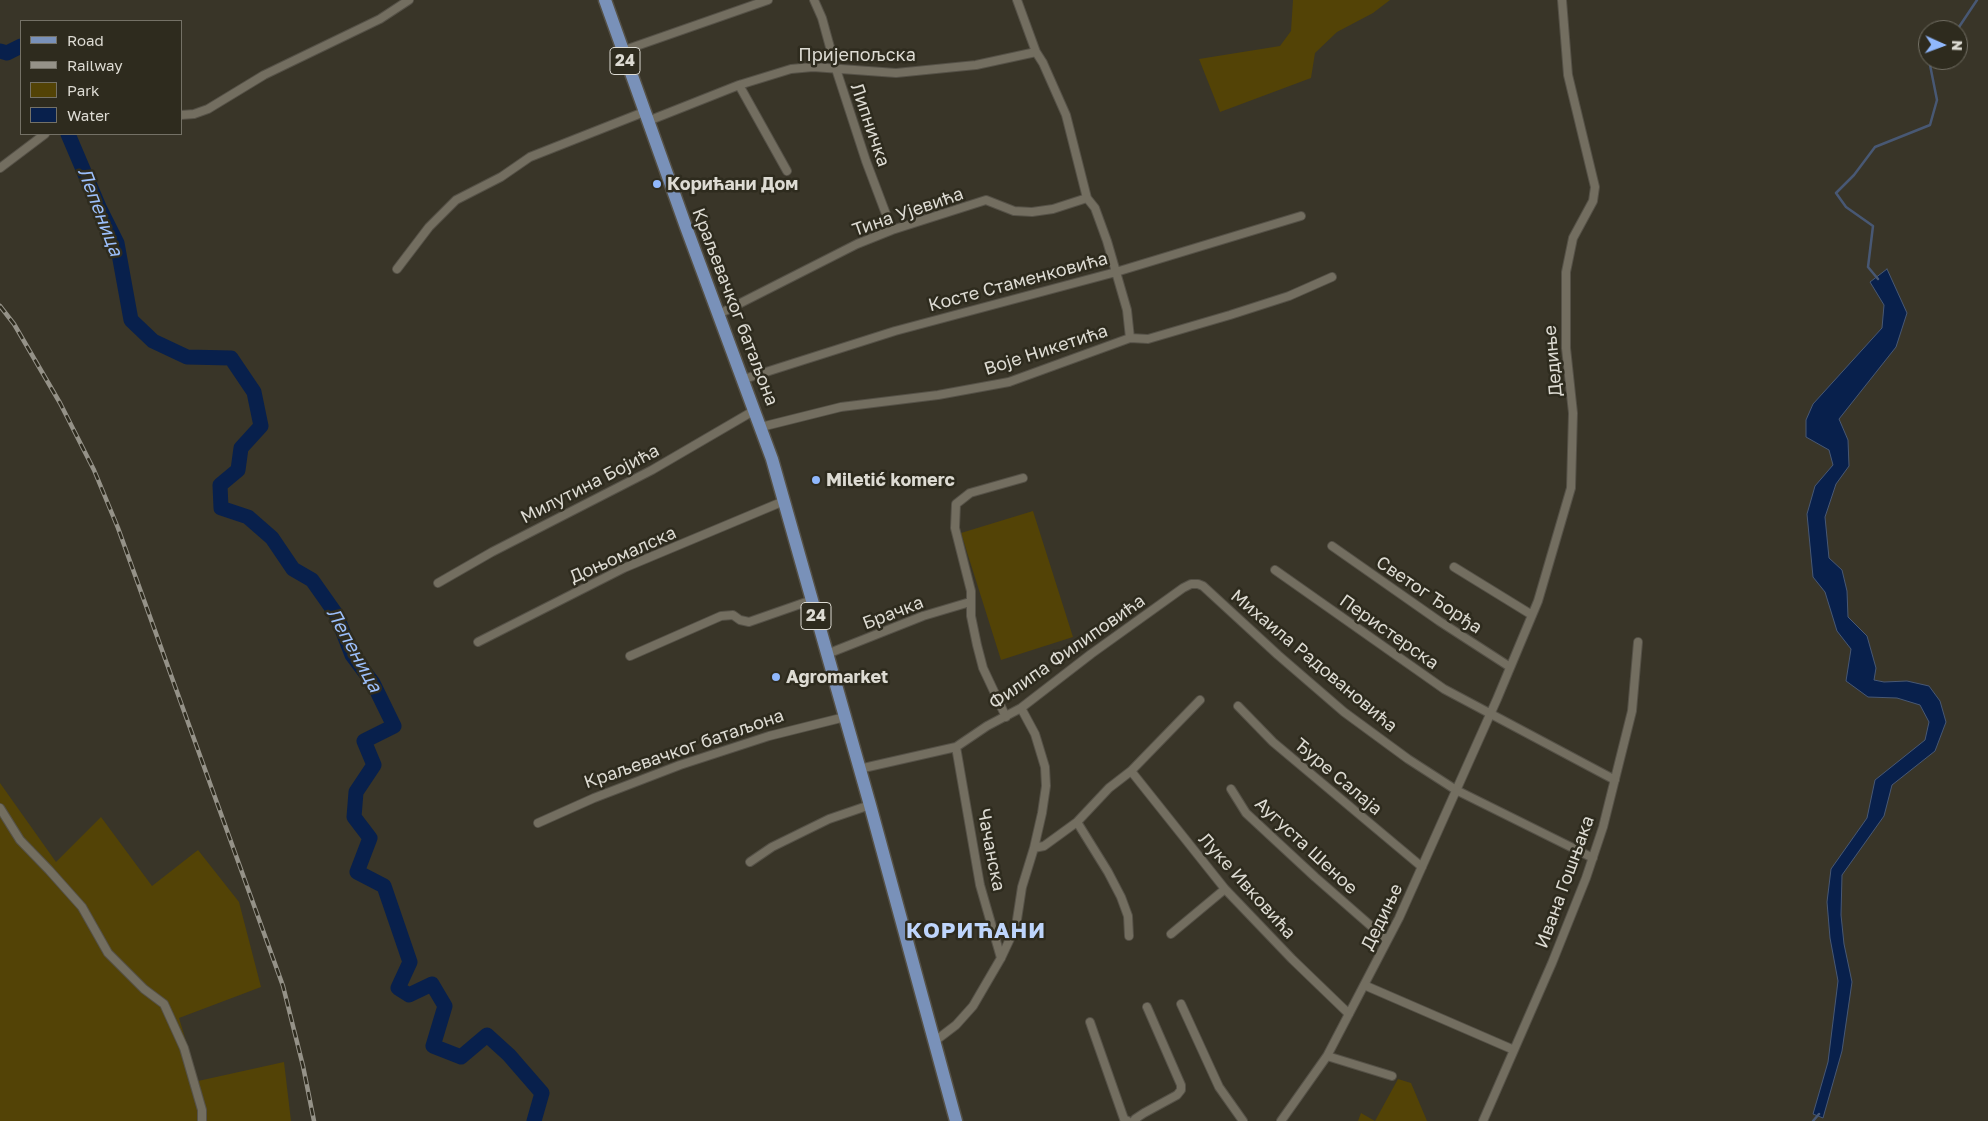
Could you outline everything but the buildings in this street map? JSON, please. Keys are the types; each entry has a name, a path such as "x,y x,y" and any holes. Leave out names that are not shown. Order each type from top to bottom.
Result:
{"main road":[{"name":"Краљевачког батаљона","path":"605,0 622,51 761,427 784,501 870,805 956,1121"}],"street":[{"path":"182,115 194,114 208,109 264,75 380,19 410,0"},
{"path":"622,51 768,0"},
{"name":"Липничка","path":"814,0 822,18 836,69 866,161 892,230"},
{"path":"1017,0 1036,52 1043,63 1066,115 1087,198 1095,208 1108,241 1127,310 1130,338"},
{"name":"Дедиње","path":"1281,1121 1327,1056 1387,940 1422,867 1490,715 1538,601 1571,488 1573,413 1566,348 1566,272 1573,238 1593,201 1594,182 1568,75 1562,0"},
{"name":"Пријепољска","path":"397,270 429,227 456,200 501,177 530,157 646,116 791,69 836,69 896,74 976,66 1036,52"},
{"path":"739,85 787,171"},
{"path":"0,168 44,135"},
{"name":"Тина Ујевића","path":"719,314 857,244 892,230 986,200 1014,211 1032,212 1052,209 1087,198"},
{"name":"Косте Стаменковића","path":"744,380 895,331 1116,272 1301,216"},
{"name":"Воје Никетића","path":"761,427 841,407 938,395 1009,382 1130,338 1148,339 1289,296 1332,277"},
{"name":"Милутина Бојића","path":"438,583 509,543 652,470 755,410"},
{"path":"1006,717 983,668 977,645 970,602 971,591 955,528 956,504 970,493 1023,478"},
{"name":"Доњомалска","path":"478,642 624,568 784,501"},
{"name":"Светог Ђорђа","path":"1332,546 1439,622 1510,667"},
{"path":"1454,567 1532,615"},
{"name":"Перистерска","path":"1275,570 1444,689 1490,715"},
{"name":"Филипа Филиповића","path":"859,769 956,747 987,726 1021,708 1054,681 1182,588 1191,584 1203,586"},
{"name":"Михаила Радовановића","path":"1203,586 1344,712 1408,759 1456,790 1593,858"},
{"path":"630,656 722,616 733,615 740,620 749,622 812,600"},
{"name":"Брачка","path":"827,654 923,616 970,602"},
{"name":"Ивана Гошњака","path":"1484,1121 1552,963 1593,858 1632,711 1638,642"},
{"path":"1034,848 1044,846 1078,822 1109,788 1131,771 1200,700"},
{"name":"Ђуре Салаја","path":"1238,706 1273,742 1422,867"},
{"path":"935,1042 956,1025 974,1006 1001,958 1016,926 1022,887 1034,848 1046,786 1045,767 1035,734 1021,708"},
{"path":"1490,715 1500,718 1615,780"},
{"name":"Краљевачког батаљона","path":"538,823 594,798 680,765 769,736 845,717"},
{"name":"Чачанска","path":"956,747 980,884 1001,958"},
{"name":"Луке Ивковића","path":"1131,771 1225,889 1292,959 1349,1014"},
{"name":"Аугуста Шеное","path":"1231,789 1246,812 1315,877 1387,940"},
{"path":"750,862 772,847 828,819 870,805"},
{"path":"0,808 20,840 82,907 108,953 144,989 164,1004 184,1048 202,1110 202,1121"},
{"path":"1078,822 1121,897 1128,916 1129,936"},
{"path":"1171,934 1225,889"},
{"path":"1364,985 1514,1050"},
{"path":"1181,1004 1219,1087 1243,1121"},
{"path":"1090,1022 1124,1119 1132,1121 1177,1095 1181,1090 1181,1085 1147,1007"},
{"path":"1327,1056 1392,1076"}],"green space":[{"path":"1293,0 1390,0 1373,13 1337,32 1315,53 1311,78 1220,112 1199,59 1280,46 1291,31"},
{"path":"1033,511 1073,637 1001,660 961,533"},
{"path":"0,783 56,862 101,817 152,886 198,850 239,902 261,987 179,1018 198,1081 284,1062 291,1121 0,1121"},
{"path":"1398,1079 1411,1083 1427,1121 1375,1121"},
{"path":"1361,1113 1375,1121 1358,1121"}],"water":[{"path":"1887,269 1907,313 1896,347 1839,419 1848,440 1849,466 1836,484 1825,517 1829,558 1842,570 1847,591 1848,617 1867,636 1876,668 1874,680 1884,682 1907,681 1929,686 1940,701 1946,722 1935,751 1892,785 1884,816 1842,875 1841,915 1844,944 1852,982 1842,1051 1823,1118 1813,1114 1828,1062 1838,981 1830,938 1827,902 1831,869 1867,818 1875,780 1925,740 1929,722 1920,705 1897,698 1868,697 1846,681 1851,649 1837,631 1825,592 1813,577 1807,514 1815,486 1833,465 1829,450 1806,437 1806,420 1813,404 1882,328 1884,305 1870,282"}],"waterway":[{"path":"1964,20 1977,0"},
{"name":"Лепеница","path":"0,51 7,53 20,46"},
{"path":"1878,279 1868,267 1873,226 1846,207 1836,193 1854,175 1875,147 1930,125 1937,100 1931,70"},
{"name":"Лепеница","path":"68,135 99,207 117,243 131,320 153,341 187,357 231,358 254,392 261,426 241,448 238,470 220,485 221,508 248,517 272,538 293,569 312,580 336,614 352,655 373,683 394,726 364,741 374,765 356,792 354,817 370,838 357,872 384,886 410,962 398,988 409,995 432,984 445,1006 433,1046 461,1057 487,1035 509,1055 542,1093 534,1121"},
{"path":"1813,1121 1819,1114"}],"railway":[{"path":"0,306 14,324 60,403 94,470 118,528 283,986 303,1066 314,1121"}],"place":[{"name":"Корићани Дом","path":"657,184"},
{"name":"Miletić komerc","path":"816,480"},
{"name":"Agromarket","path":"776,677"}],"district":[{"name":"КОРИЋАНИ","path":"976,931"}]}
